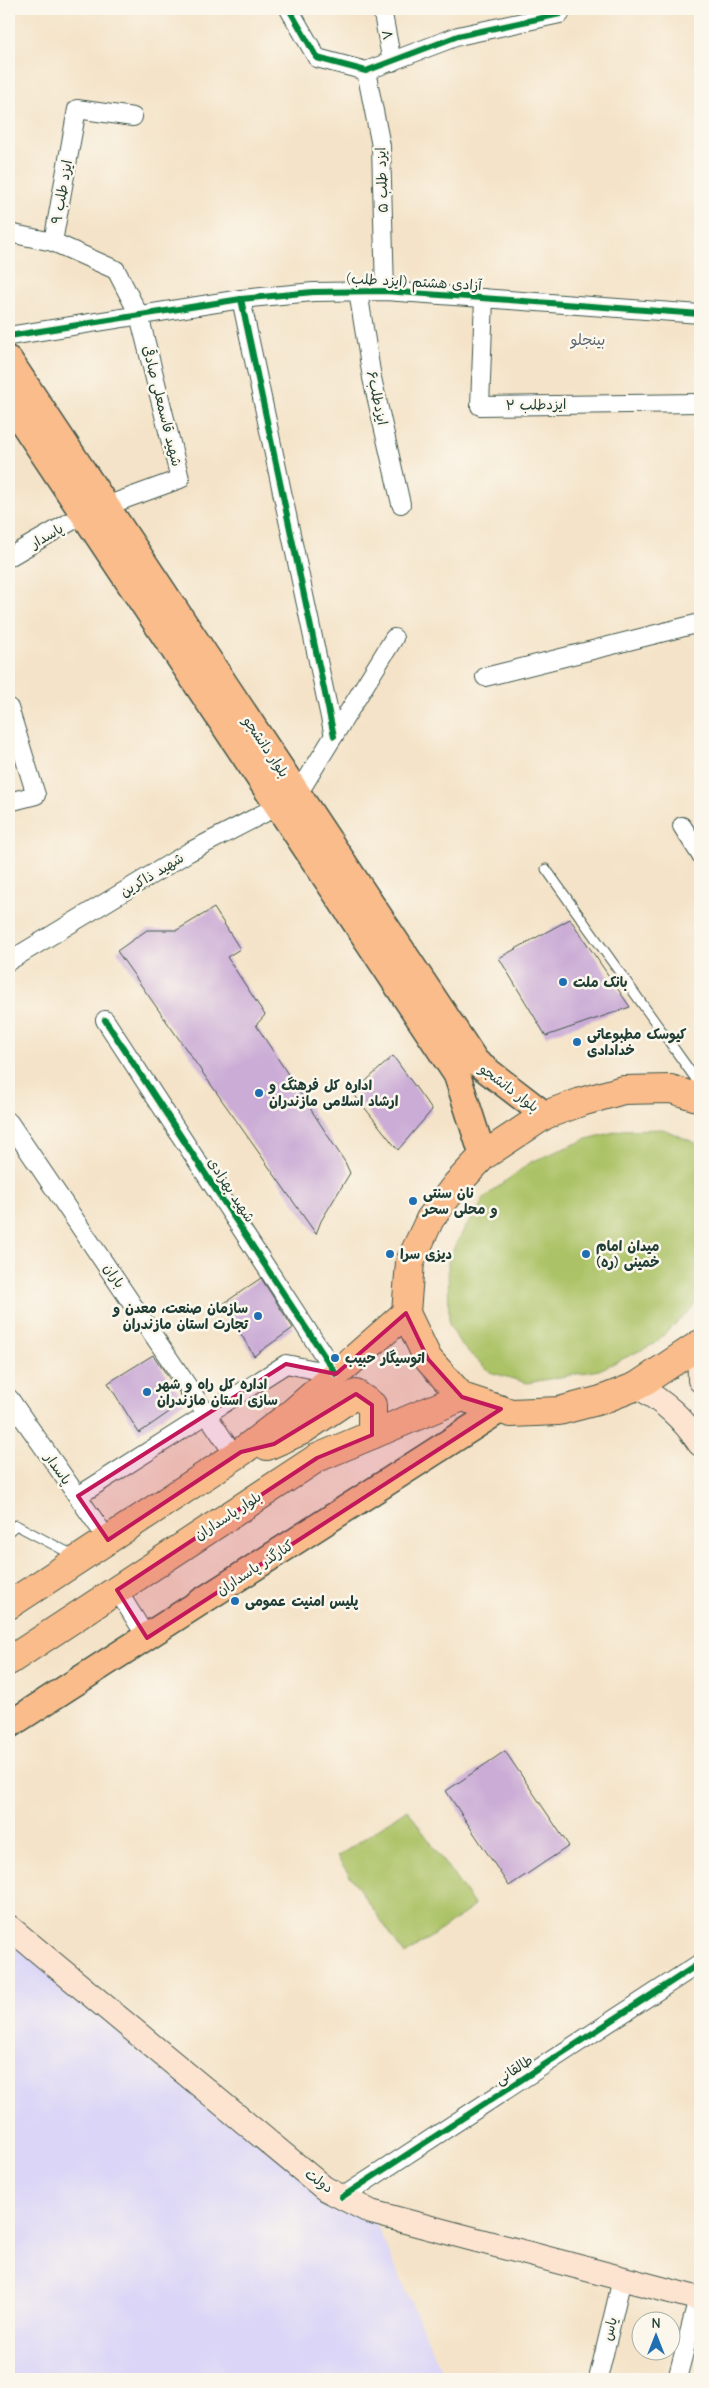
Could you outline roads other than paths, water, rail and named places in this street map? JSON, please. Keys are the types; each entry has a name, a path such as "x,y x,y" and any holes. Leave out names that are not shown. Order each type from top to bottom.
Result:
{"highway":[{"path":"700,1098 671,1089 623,1090 545,1115 483,1156 456,1185 430,1219 410,1262 406,1314 428,1359 462,1397 511,1413 559,1411 601,1400 637,1386 700,1344"},
{"path":"9,1605 238,1454 291,1414 406,1314"},
{"path":"238,1454 281,1441 301,1431 356,1394 372,1405 372,1435"},
{"name":"بلوار پاسداران","path":"9,1661 316,1458 462,1397"}],"main road":[{"name":"بلوار دانشجو","path":"9,360 95,510 288,800 476,1062 545,1115"},
{"name":"بلوار دانشجو","path":"9,402 95,510"},
{"name":"بلوار دانشجو","path":"288,800 457,1075 483,1156"},
{"path":"671,1089 700,1085"},
{"path":"700,1344 700,1380"},
{"path":"637,1386 665,1403 687,1424 700,1444"},
{"name":"کنارگذر پاسداران","path":"9,1725 501,1410"},
{"name":"دولت","path":"9,1927 324,2188 371,2212 699,2299"}],"street":[{"path":"289,9 316,58 366,71 458,36 560,14"},
{"name":"۸","path":"382,9 392,62"},
{"name":"ايزد طلب ۵","path":"366,71 382,146 385,291"},
{"name":"ایزد طلب ۹","path":"133,116 77,109 53,242 116,270 139,315"},
{"path":"9,233 53,242"},
{"name":"ایزدطلب۶","path":"358,291 372,378 401,504"},
{"name":"آزادی هشتم (ایزد طلب)","path":"9,336 241,299 313,292 385,291 700,314"},
{"name":"ایزدطلب ۲","path":"484,298 480,406 700,404"},
{"path":"241,299 334,736"},
{"name":"شهید قاسمعلی صادقی","path":"95,510 180,479 139,315"},
{"name":"پاسدار","path":"9,557 95,510"},
{"path":"486,677 700,623"},
{"path":"288,800 334,736 394,638"},
{"path":"9,708 36,795 9,802"},
{"name":"شهید ذاکرین","path":"9,961 190,852 288,800"},
{"path":"682,826 700,854"},
{"name":"شهید بهزادی","path":"104,1020 336,1374"},
{"name":"باران","path":"9,1122 207,1414 238,1454"},
{"path":"78,1496 286,1364 336,1374"},
{"name":"پاسدار","path":"9,1398 108,1540"},
{"path":"117,1590 147,1638"},
{"name":"طالقانی","path":"342,2197 700,1963"},
{"name":"یاس","path":"598,2379 622,2279"},
{"path":"677,2379 699,2299"}],"lane":[{"path":"546,869 700,1085"},
{"path":"9,1530 16,1525 80,1559"}],"place":[{"name":"بانک ملت","path":"563,982"},
{"name":"کیوسک مطبوعاتی خدادادی","path":"577,1042"},
{"name":"اداره کل فرهنگ و ارشاد اسلامی مازندران","path":"259,1093"},
{"name":"نان سنتی و محلی سحر","path":"413,1201"},
{"name":"دیزی سرا","path":"390,1254"},
{"name":"میدان امام خمینی (ره)","path":"586,1254"},
{"name":"سازمان صنعت، معدن و تجارت استان مازندران","path":"258,1316"},
{"name":"اتوسیگار حبیب","path":"335,1358"},
{"name":"اداره کل راه و شهر سازی استان مازندران","path":"147,1392"},
{"name":"پلیس امنیت عمومی","path":"235,1601"}],"district":[{"name":"بینجلو","path":"588,340"}]}
